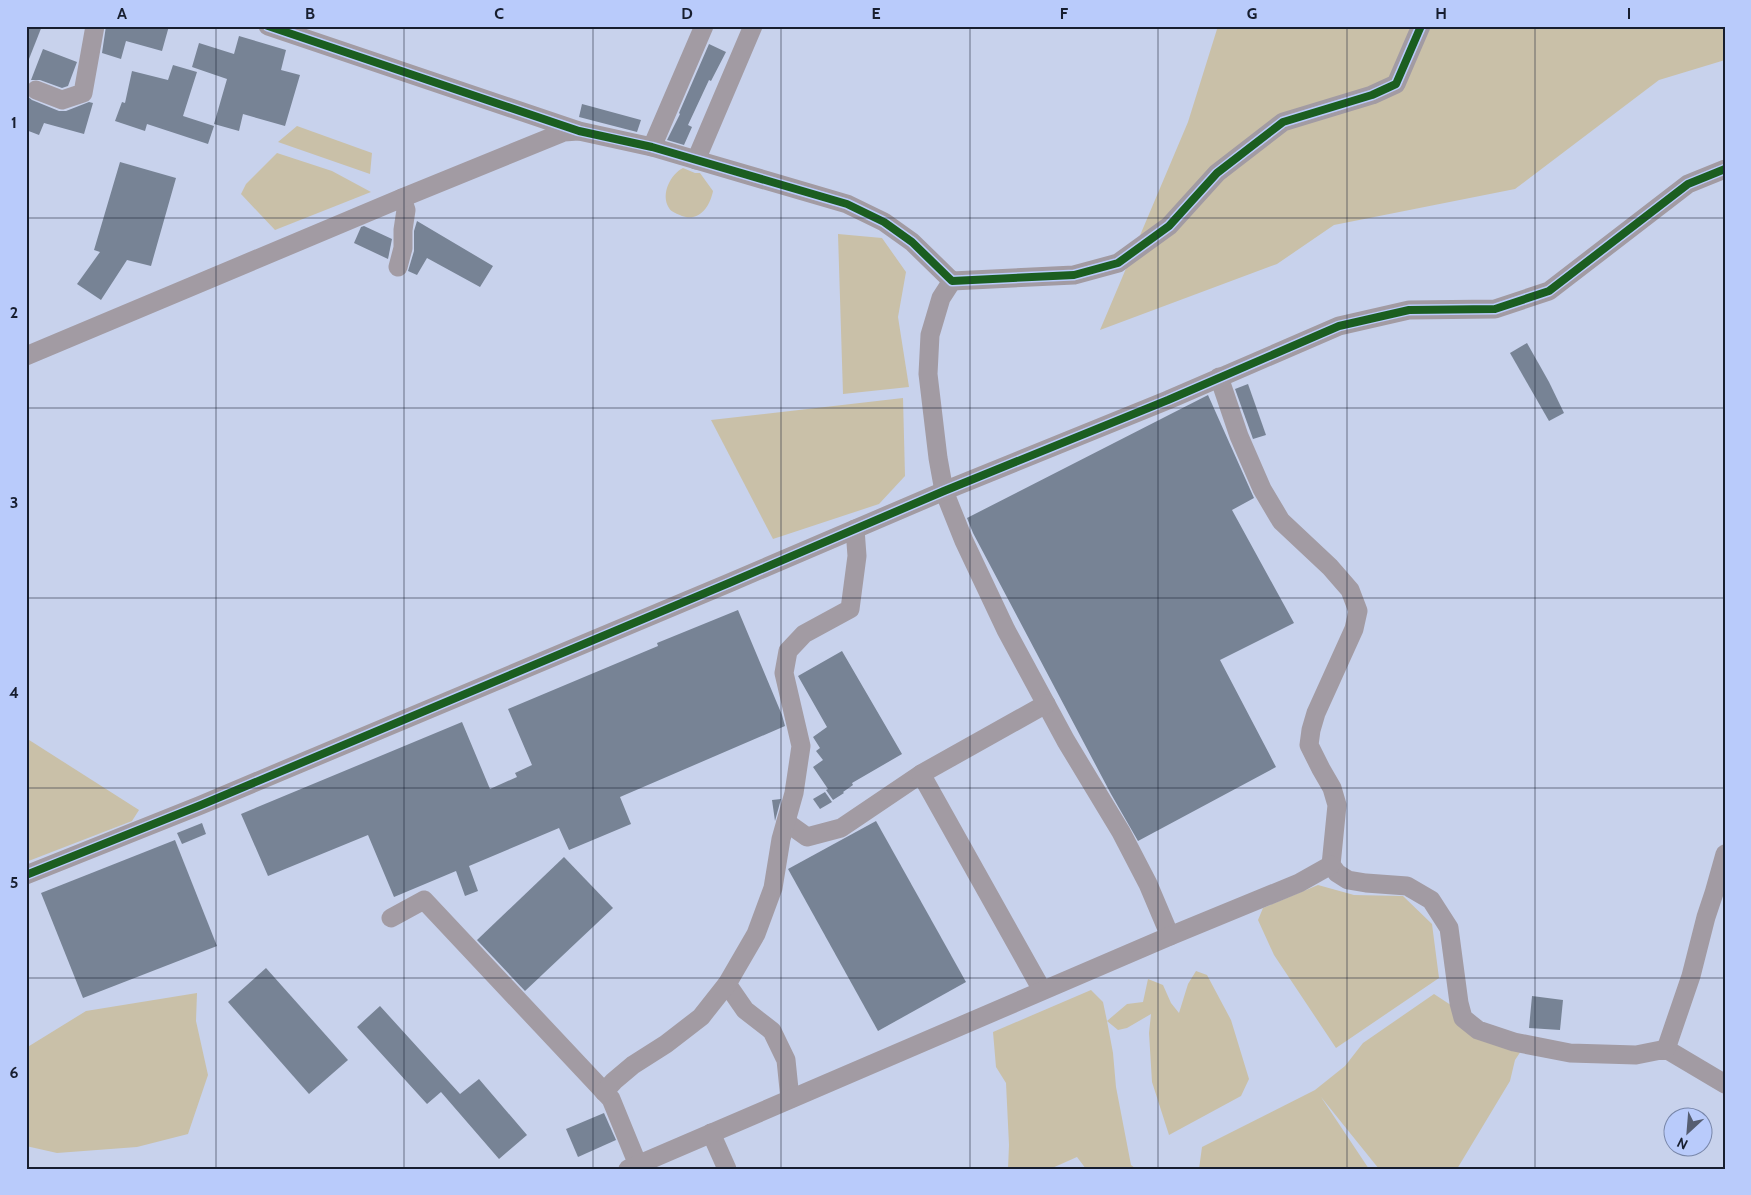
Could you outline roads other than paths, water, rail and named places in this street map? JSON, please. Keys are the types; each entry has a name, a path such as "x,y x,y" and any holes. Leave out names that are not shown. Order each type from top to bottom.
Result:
{"street":[{"path":"36,90 62,100 84,93 95,26"},
{"path":"268,26 579,131 652,147 853,207 884,222 912,242 952,282 1074,275 1118,263 1169,226 1217,173 1282,122 1372,95 1396,84 1421,26"},
{"path":"652,147 704,26"},
{"path":"696,160 753,26"},
{"path":"26,356 564,132 579,131"},
{"path":"26,875 210,801 1339,326 1409,310 1495,309 1549,291 1688,184 1725,169"},
{"path":"398,267 404,248 403,230 406,210 402,198"},
{"path":"952,282 940,298 930,335 928,374 944,491 964,542 1006,630 1066,741 1121,832 1148,884 1170,936"},
{"path":"1219,378 1238,436 1262,489 1281,521 1330,567 1350,590 1358,610 1354,629 1316,713 1309,744 1332,788 1337,805 1331,865 1348,880 1366,884 1408,886 1431,900 1449,928 1463,1018 1478,1030 1514,1042 1570,1053 1636,1055 1666,1049 1725,1084"},
{"path":"604,1092 633,1065 666,1044 701,1017 727,984 756,934 773,888 786,822 794,793 801,746 784,672 788,651 804,634 850,609 857,556 856,529"},
{"path":"786,822 807,837 840,828 921,774 1046,704"},
{"path":"921,774 1042,990"},
{"path":"1666,1049 1691,976 1725,854"},
{"path":"391,918 424,900 611,1099 633,1167 1042,990 1299,883 1331,865"},
{"path":"727,984 745,1010 772,1031 786,1060 790,1099"},
{"path":"712,1134 727,1169"}]}
